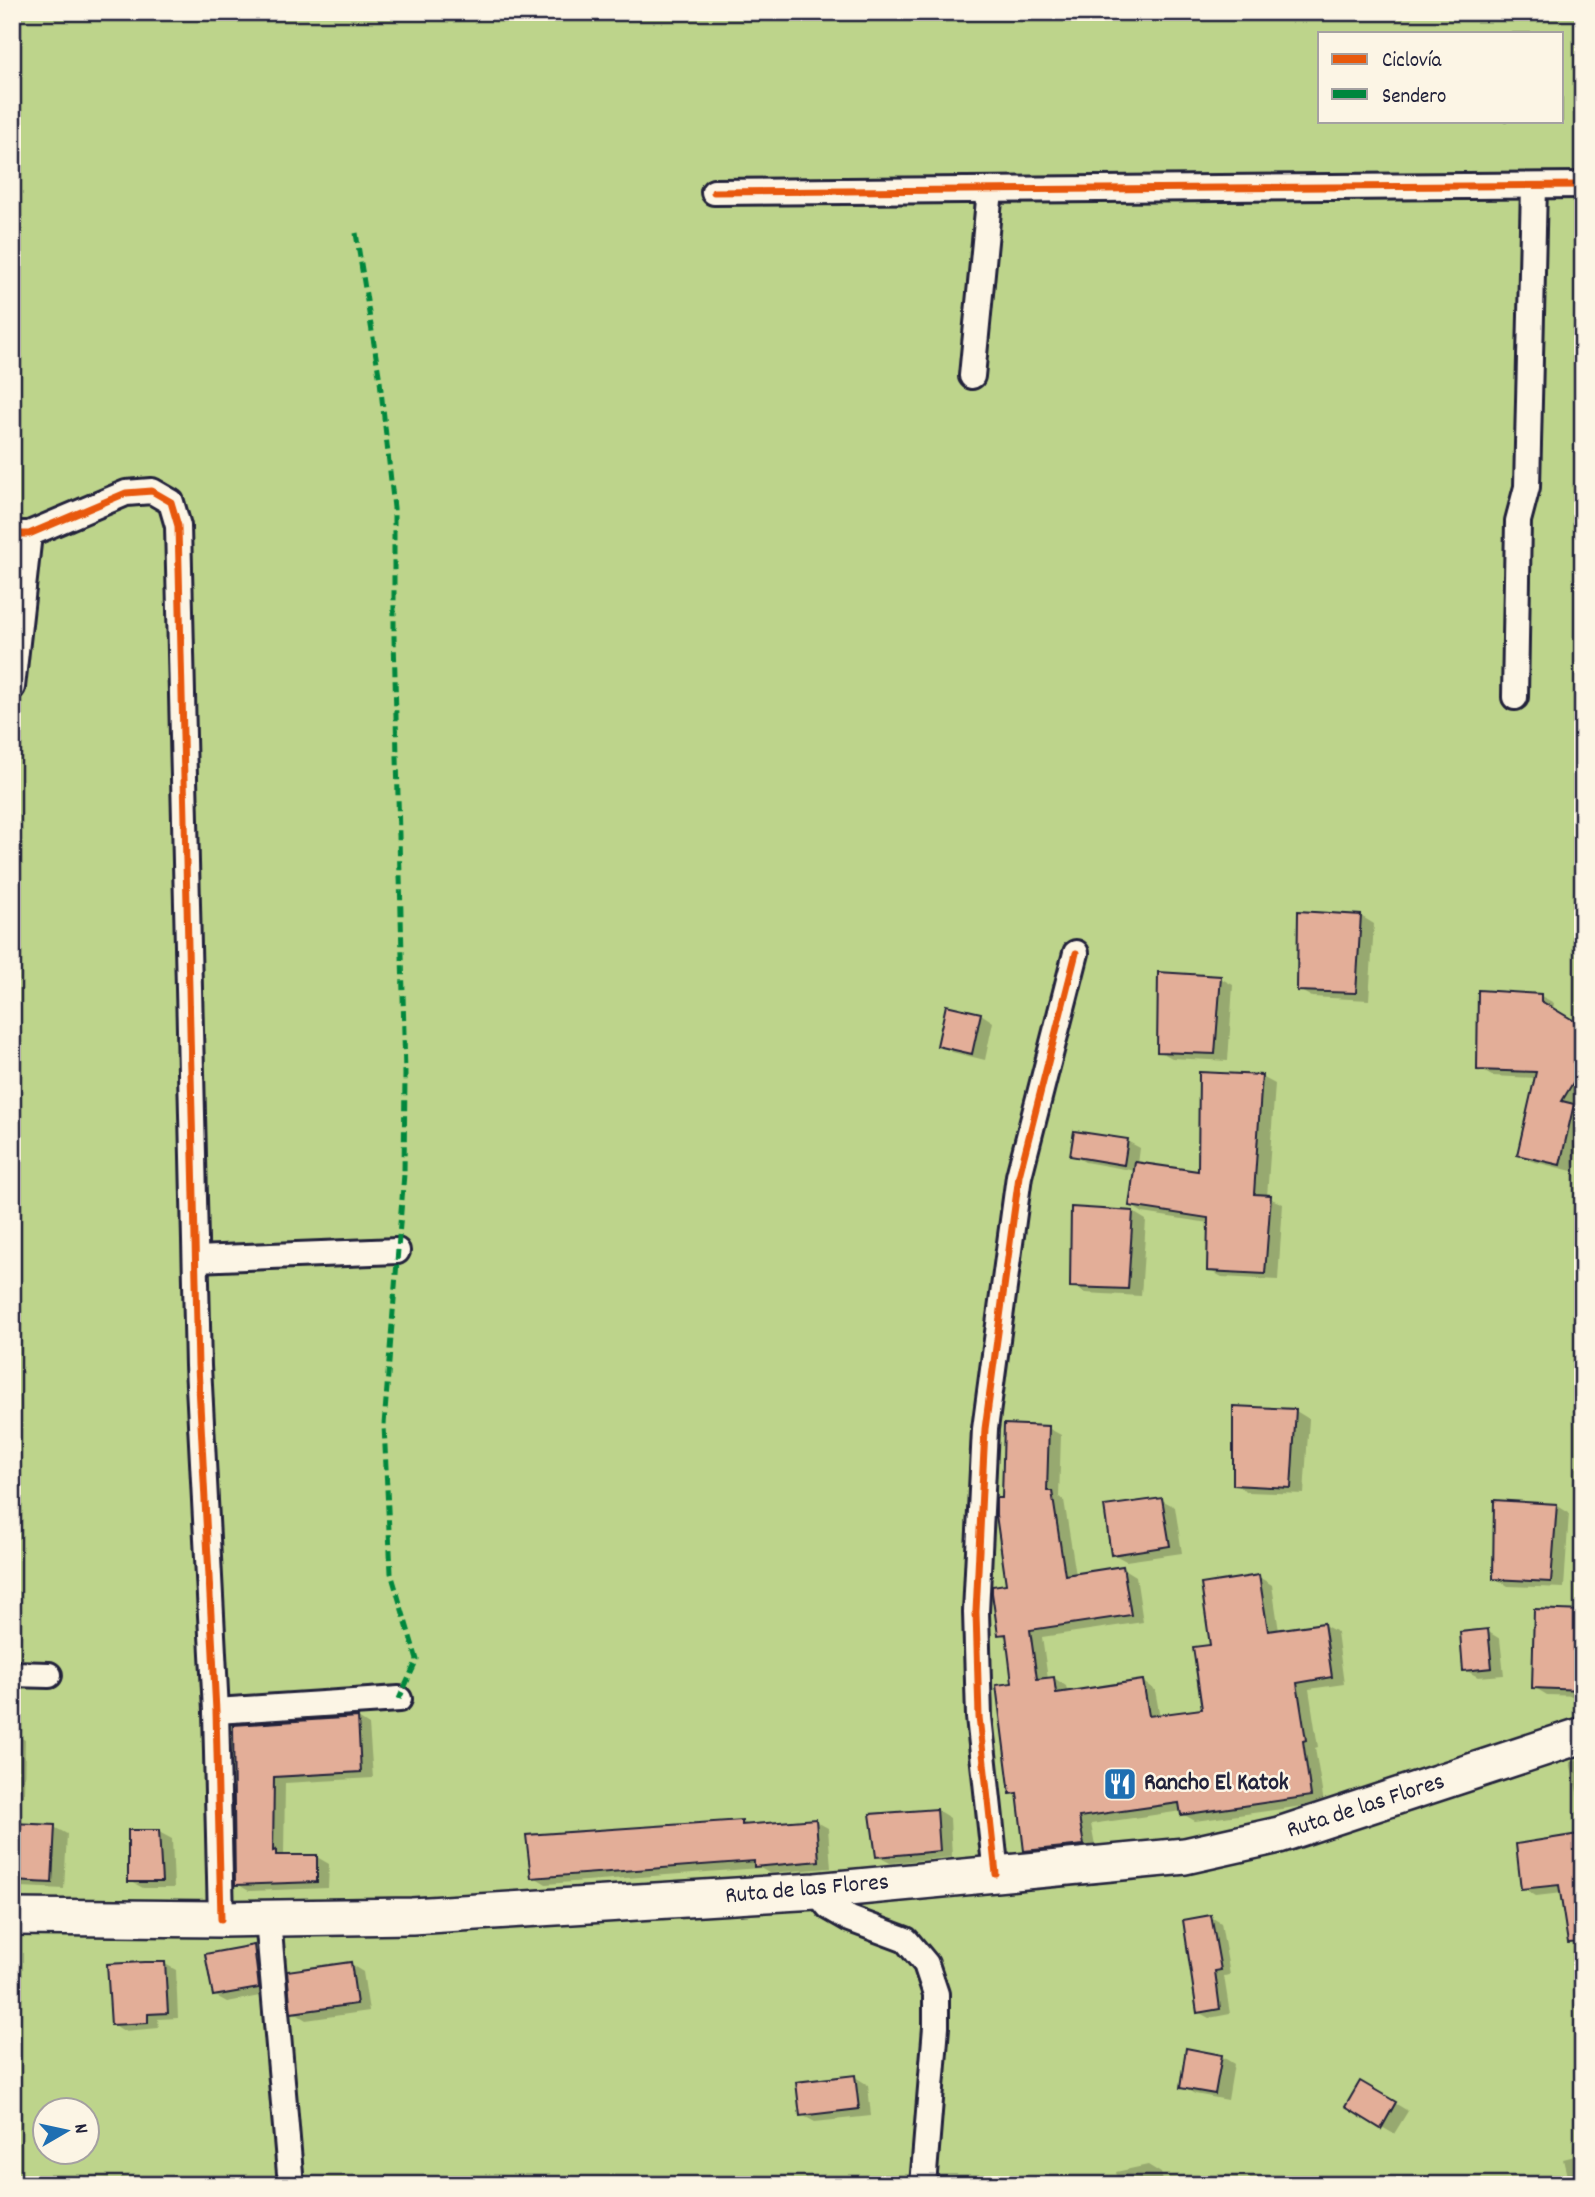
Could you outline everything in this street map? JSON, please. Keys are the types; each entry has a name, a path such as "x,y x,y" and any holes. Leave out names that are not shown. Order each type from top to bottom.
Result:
{"main road":[{"name":"Ruta de las Flores","path":"12,1917 268,1919 412,1916 816,1891 1185,1856 1279,1835 1583,1735"}],"street":[{"path":"713,192 1583,185"},
{"path":"1515,697 1518,522 1527,487 1534,186"},
{"path":"972,376 990,190"},
{"path":"12,687 21,534 126,493 152,491 171,502 178,526 199,1380 216,1711 221,1919"},
{"path":"996,1874 979,1717 975,1612 985,1429 1018,1176 1076,953"},
{"path":"196,1259 397,1251"},
{"path":"12,1674 49,1675"},
{"path":"216,1711 399,1699"},
{"path":"816,1891 829,1906 850,1919 906,1940 926,1964 936,1994 936,2027 923,2185"},
{"path":"268,1919 291,2185"}],"green space":[{"path":"12,12 1583,12 1583,2185 12,2185"}],"building":[{"path":"1298,911 1361,915 1356,993 1297,991"},
{"path":"1158,972 1221,976 1215,1054 1157,1052"},
{"path":"1478,990 1541,994 1541,1001 1583,1026 1583,1066 1562,1101 1574,1104 1560,1165 1517,1155 1536,1072 1477,1070"},
{"path":"946,1005 981,1013 972,1054 937,1046"},
{"path":"1199,1072 1262,1075 1254,1194 1271,1195 1265,1274 1207,1271 1208,1218 1129,1206 1135,1162 1198,1171"},
{"path":"1074,1131 1128,1139 1124,1165 1070,1156"},
{"path":"1071,1207 1133,1211 1128,1289 1070,1287"},
{"path":"1233,1406 1296,1409 1291,1488 1233,1485"},
{"path":"1004,1424 1049,1426 1047,1491 1052,1491 1065,1575 1123,1566 1131,1615 1030,1630 1037,1679 1054,1677 1056,1693 1143,1680 1149,1716 1202,1709 1193,1647 1210,1645 1201,1584 1259,1575 1268,1631 1324,1623 1332,1677 1297,1683 1311,1796 1181,1815 1179,1803 1079,1817 1084,1845 1024,1851 1017,1793 1010,1794 996,1685 1012,1683 1006,1634 998,1635 992,1593 992,1586 1006,1584 996,1515 996,1498 1002,1498"},
{"path":"1162,1498 1170,1546 1111,1555 1104,1506"},
{"path":"1494,1500 1557,1504 1551,1582 1493,1579"},
{"path":"1534,1609 1583,1611 1583,1690 1532,1688"},
{"path":"1488,1629 1492,1668 1463,1671 1460,1632"},
{"path":"358,1717 361,1772 274,1777 273,1851 276,1850 276,1855 317,1855 317,1882 235,1885 233,1725"},
{"path":"937,1809 940,1851 876,1857 870,1814"},
{"path":"816,1819 819,1861 754,1867 754,1861 531,1878 526,1835 742,1820 742,1825"},
{"path":"12,1823 55,1825 52,1883 12,1881"},
{"path":"128,1830 159,1830 162,1882 128,1882"},
{"path":"1579,1834 1583,1859 1583,1942 1568,1943 1559,1885 1521,1889 1516,1844"},
{"path":"1211,1915 1221,1970 1215,1971 1220,2009 1197,2013 1183,1920"},
{"path":"254,1945 259,1988 213,1996 205,1954"},
{"path":"165,1962 168,2013 148,2014 148,2023 111,2025 107,1964"},
{"path":"351,1962 357,2004 291,2013 287,1971"},
{"path":"1186,2048 1222,2055 1215,2094 1180,2088"},
{"path":"855,2075 859,2109 800,2116 796,2082"},
{"path":"1360,2081 1396,2102 1381,2129 1345,2107"}],"marked path":[{"path":"356,233 380,381 394,508 394,637 405,1074 404,1174 384,1425 391,1573 417,1660 399,1699"}],"cycle path":[{"path":"714,192 1583,185"},
{"path":"12,534 29,534 126,493 152,491 171,502 178,526 198,1366 216,1711 221,1919"},
{"path":"996,1874 979,1717 976,1612 985,1429 1019,1176 1076,953"}],"place":[{"name":"Rancho El Katok","path":"1120,1784"}]}
